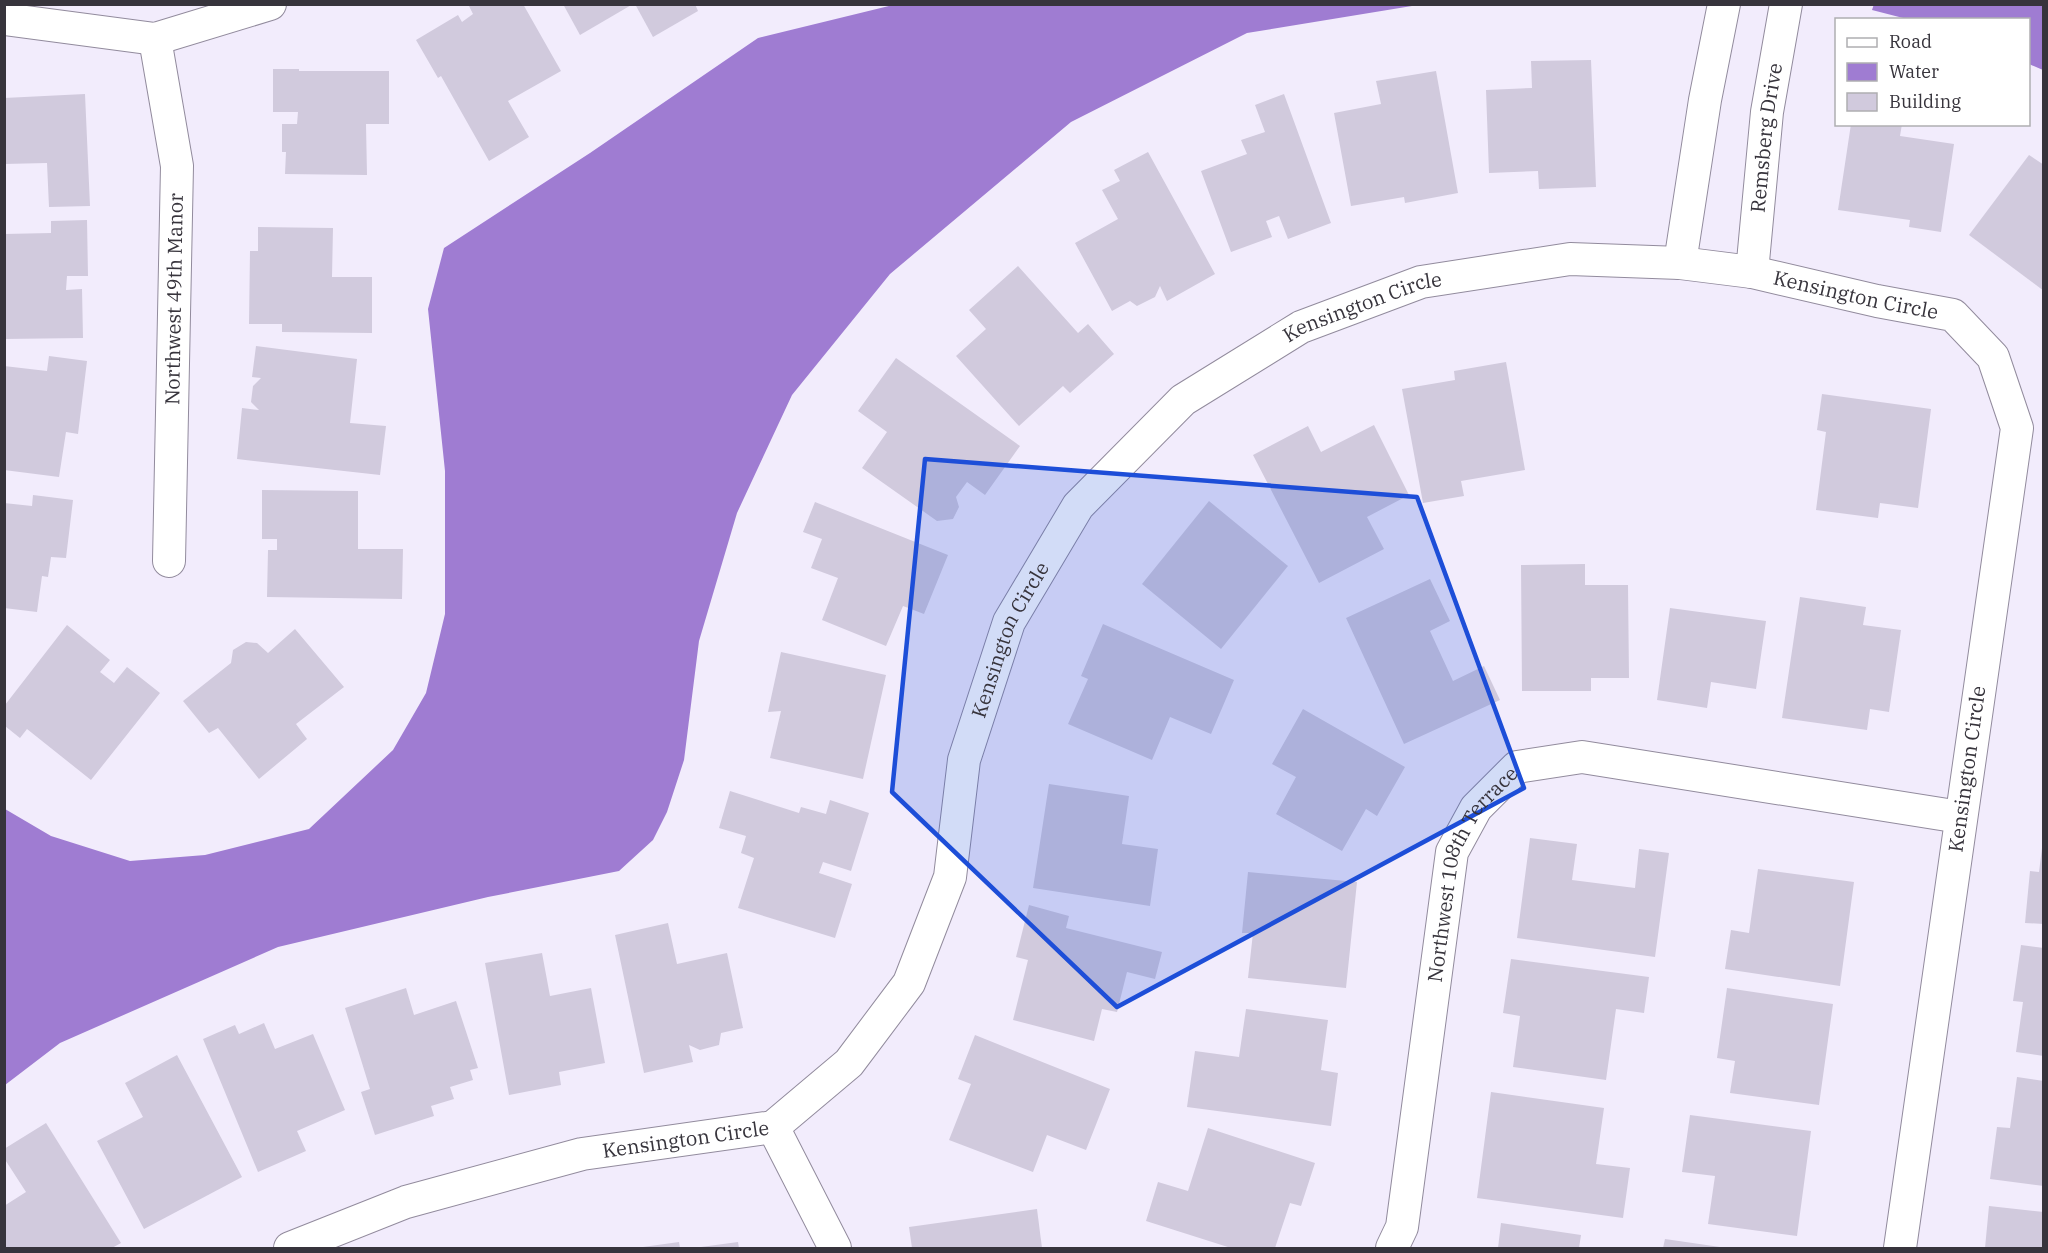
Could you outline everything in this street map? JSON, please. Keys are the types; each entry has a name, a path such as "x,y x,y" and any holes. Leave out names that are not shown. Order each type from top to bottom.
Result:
{"street":[{"path":"4,19 155,39 270,4"},
{"path":"1680,263 1705,100 1724,4"},
{"name":"Remsberg Drive","path":"1752,272 1767,112 1786,4"},
{"name":"Northwest 49th Manor","path":"155,39 177,166 169,561"},
{"name":"Kensington Circle","path":"290,1248 406,1202 582,1154 772,1127 849,1063 909,983 950,877 964,760 1009,622 1078,506 1182,400 1302,327 1421,282 1570,259 1680,263 1752,272 1877,301 1953,315 1993,357 2017,428 1900,1248"},
{"name":"Northwest 108th Terrace","path":"1392,1248 1402,1227 1452,852 1476,808 1518,767 1582,757 1960,818"},
{"path":"772,1127 835,1248"}],"highlighted area":[{"path":"925,459 1417,497 1524,788 1117,1007 892,792"}],"water":[{"path":"1874,4 2043,5 2043,70 2030,64 2030,18 1903,18 1872,10"},
{"path":"893,5 1418,5 1247,33 1071,122 890,274 792,395 737,513 699,641 684,760 667,812 653,840 619,871 488,897 278,947 60,1043 5,1085 5,809 51,836 130,861 205,855 309,829 393,750 426,693 445,614 445,471 428,309 444,248 590,153 758,38"}],"building":[{"path":"468,4 523,4 561,71 508,101 529,137 489,161 441,76 438,78 416,40 458,15 462,22 473,14"},
{"path":"563,4 633,4 580,35"},
{"path":"635,4 695,4 698,11 653,37"},
{"path":"1591,60 1596,187 1539,189 1538,171 1489,173 1486,90 1532,88 1531,61"},
{"path":"273,69 389,71 389,124 366,124 367,175 285,174 286,152 282,152 282,124 297,124 298,112 273,112"},
{"path":"1436,71 1458,193 1405,203 1404,197 1351,206 1334,113 1381,104 1376,81"},
{"path":"85,94 90,206 49,207 47,163 4,164 4,98"},
{"path":"1284,94 1331,223 1288,239 1279,216 1266,221 1272,237 1231,252 1201,171 1247,154 1241,140 1265,132 1255,105"},
{"path":"1851,126 1902,126 1900,136 1954,144 1941,232 1909,227 1910,220 1838,210"},
{"path":"1148,152 1215,274 1167,301 1160,286 1155,297 1137,306 1130,301 1112,311 1075,243 1118,219 1102,190 1120,181 1114,170"},
{"path":"2029,155 2044,165 2044,291 1969,235"},
{"path":"87,220 88,276 67,276 66,290 82,289 83,338 4,339 4,234 51,233 51,221"},
{"path":"258,227 333,228 332,277 372,277 372,333 282,332 282,324 249,324 250,251 258,251"},
{"path":"1018,266 1078,333 1088,324 1114,354 1070,393 1063,386 1019,426 956,356 986,329 969,310"},
{"path":"256,346 357,359 350,423 386,426 380,475 237,459 242,408 259,410 251,402 253,386 261,378 252,377"},
{"path":"49,356 87,361 78,434 66,432 59,477 4,470 4,366 47,371"},
{"path":"896,358 1020,446 985,495 967,482 956,497 959,507 953,519 937,521 862,468 887,432 858,411"},
{"path":"1506,362 1525,470 1461,481 1464,496 1423,503 1402,389 1455,380 1454,371"},
{"path":"1822,394 1931,409 1918,508 1880,503 1878,518 1816,510 1826,432 1817,430"},
{"path":"1374,425 1409,495 1367,517 1384,549 1319,583 1253,455 1308,426 1321,452"},
{"path":"262,490 358,491 358,549 403,549 402,599 267,597 268,550 277,550 277,539 262,539"},
{"path":"33,495 73,500 66,558 51,557 48,577 42,576 37,612 4,608 4,503 32,506"},
{"path":"1209,501 1288,566 1221,649 1142,584"},
{"path":"815,502 948,555 924,614 903,606 886,646 822,620 838,578 811,568 822,539 803,532"},
{"path":"1585,564 1585,585 1628,585 1629,678 1591,678 1591,691 1522,691 1521,565"},
{"path":"1430,579 1450,621 1430,631 1453,681 1484,666 1500,700 1404,744 1346,618"},
{"path":"1800,597 1866,607 1863,625 1901,630 1889,712 1870,709 1867,730 1782,718"},
{"path":"1670,608 1766,621 1756,689 1711,682 1707,708 1657,700"},
{"path":"1103,624 1234,680 1211,734 1170,717 1152,760 1068,724 1088,679 1081,676"},
{"path":"67,625 110,660 100,672 114,683 127,667 160,693 91,780 27,729 20,738 5,726 5,705"},
{"path":"295,629 344,687 296,724 307,739 259,779 218,728 209,733 183,701 231,663 233,650 246,642 257,643 268,653"},
{"path":"781,652 886,675 863,779 770,758 781,711 768,712"},
{"path":"1303,709 1405,767 1377,816 1366,809 1342,851 1276,814 1296,777 1272,764"},
{"path":"1049,784 1129,796 1122,844 1158,849 1150,906 1033,888"},
{"path":"730,791 799,813 801,807 826,814 830,800 869,813 851,871 823,862 819,873 852,884 835,938 738,908 754,858 741,853 746,836 719,828"},
{"path":"1530,838 1577,844 1572,880 1635,888 1639,849 1669,853 1655,957 1517,938"},
{"path":"2042,848 2044,848 2044,924 2025,923 2030,871 2039,872"},
{"path":"1758,869 1854,882 1840,986 1725,969 1731,930 1749,933"},
{"path":"1248,872 1357,882 1346,988 1248,978 1253,933 1242,933"},
{"path":"1029,905 1069,916 1066,928 1162,952 1155,979 1127,972 1117,1012 1102,1009 1094,1041 1013,1020 1028,960 1016,957"},
{"path":"668,923 677,964 727,953 743,1028 721,1033 719,1045 700,1050 689,1045 693,1062 644,1073 615,935"},
{"path":"2021,945 2044,948 2044,1056 2016,1052 2023,1002 2013,1001"},
{"path":"542,953 550,996 591,988 605,1063 559,1072 561,1085 509,1095 485,963"},
{"path":"1511,959 1649,977 1644,1013 1616,1009 1606,1080 1513,1067 1520,1016 1503,1013"},
{"path":"406,988 414,1015 456,1001 478,1068 470,1070 473,1080 450,1087 454,1099 431,1106 434,1116 375,1135 361,1092 370,1089 345,1008"},
{"path":"1727,988 1833,1004 1819,1105 1730,1093 1735,1061 1717,1058"},
{"path":"1246,1009 1328,1020 1321,1070 1338,1073 1331,1126 1187,1107 1195,1051 1239,1057"},
{"path":"264,1023 275,1049 313,1034 345,1110 297,1131 306,1151 258,1172 203,1039 235,1025 239,1034"},
{"path":"975,1035 1110,1089 1086,1150 1047,1135 1033,1172 949,1140 971,1084 958,1079"},
{"path":"177,1055 242,1177 144,1229 97,1141 143,1117 125,1083"},
{"path":"2017,1077 2044,1081 2044,1186 1990,1179 1997,1127 2010,1128"},
{"path":"1491,1092 1604,1108 1596,1164 1630,1168 1623,1218 1477,1198"},
{"path":"1690,1115 1811,1131 1797,1236 1708,1224 1715,1176 1682,1172"},
{"path":"46,1123 121,1243 112,1248 7,1248 4,1245 4,1206 26,1192 4,1158 4,1149"},
{"path":"1208,1128 1315,1163 1301,1206 1290,1203 1275,1248 1231,1248 1146,1221 1158,1182 1188,1191"},
{"path":"1989,1206 2044,1212 2044,1248 1985,1248"},
{"path":"1037,1209 1042,1248 912,1248 909,1227"},
{"path":"1501,1223 1581,1235 1579,1248 1498,1248"},
{"path":"1665,1239 1720,1247 1663,1248"},
{"path":"679,1242 680,1248 643,1248 643,1247"},
{"path":"738,1242 739,1248 701,1248 701,1247"}]}
